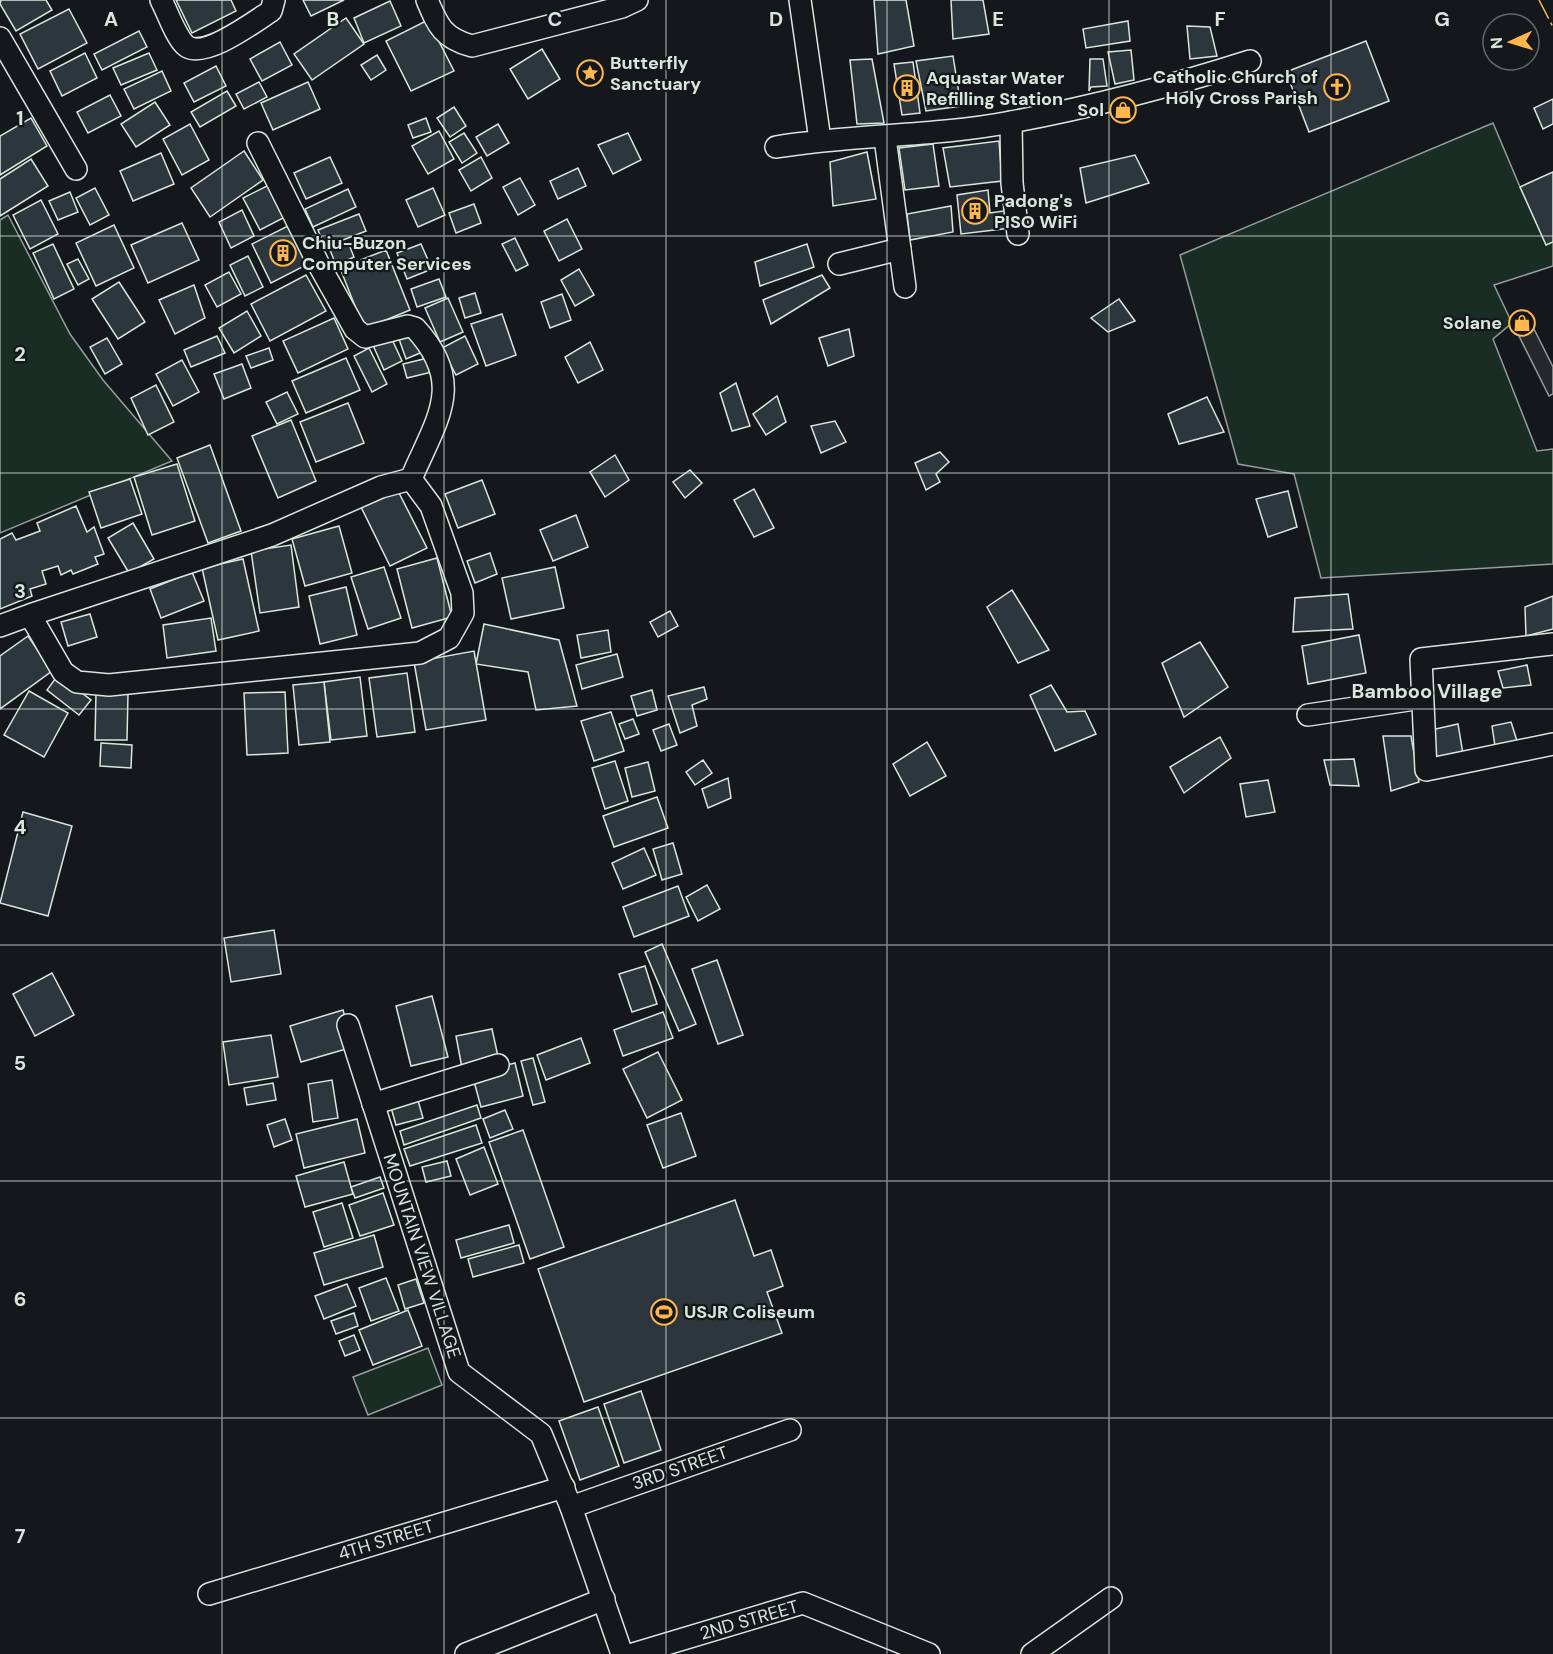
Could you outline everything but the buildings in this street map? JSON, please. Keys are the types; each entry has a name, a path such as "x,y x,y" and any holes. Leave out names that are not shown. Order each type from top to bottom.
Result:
{"street":[{"path":"161,0 185,45 195,51 208,48 271,11 274,0"},
{"path":"427,0 438,26 453,41 471,46 622,7 637,0"},
{"path":"800,0 820,140"},
{"path":"0,38 76,170"},
{"path":"776,147 820,140 885,138 1011,122 1155,90 1250,61"},
{"path":"1011,122 1012,183 1018,234"},
{"path":"885,138 905,287"},
{"path":"258,143 319,265 355,329 364,337 408,326 415,328 441,369 445,388 442,405 411,479"},
{"path":"839,264 900,249"},
{"path":"0,626 272,536 381,488 411,479"},
{"path":"30,615 63,672 77,682 109,685 420,653 449,638 464,613 462,593 431,506 411,479"},
{"path":"1553,644 1420,659 1426,770 1553,744"},
{"path":"1308,715 1422,698"},
{"name":"MOUNTAIN VIEW VILLAGE","path":"348,1025 459,1372 541,1434 564,1487 622,1654"},
{"path":"373,1104 498,1065"},
{"name":"3RD STREET","path":"571,1507 790,1430"},
{"name":"4TH STREET","path":"209,1594 564,1487"},
{"path":"1032,1654 1111,1598"},
{"path":"466,1654 603,1599"},
{"name":"2ND STREET","path":"633,1654 803,1603 929,1654"}],"green space":[{"path":"1493,123 1520,187 1553,172 1553,266 1494,285 1512,323 1493,339 1537,451 1553,449 1553,564 1321,578 1294,474 1238,464 1180,255"},
{"path":"8,215 70,334 103,380 172,461 0,533 0,220"},
{"path":"428,1348 442,1385 368,1415 353,1377"}],"shaded area":[{"path":"1532,325 1553,367 1553,394 1549,396 1517,332"}],"power":[{"path":"1539,0 1553,27"}],"place":[{"name":"Butterfly Sanctuary","path":"590,73"},
{"name":"Catholic Church of Holy Cross Parish","path":"1337,87"},
{"name":"Aquastar Water Refilling Station","path":"907,88"},
{"name":"Sol","path":"1123,110"},
{"name":"Padong's PISO WiFi","path":"975,211"},
{"name":"Chiu-Buzon Computer Services","path":"283,253"},
{"name":"Solane","path":"1522,323"},
{"name":"USJR Coliseum","path":"664,1312"}],"district":[{"name":"Bamboo Village","path":"1427,691"}]}
